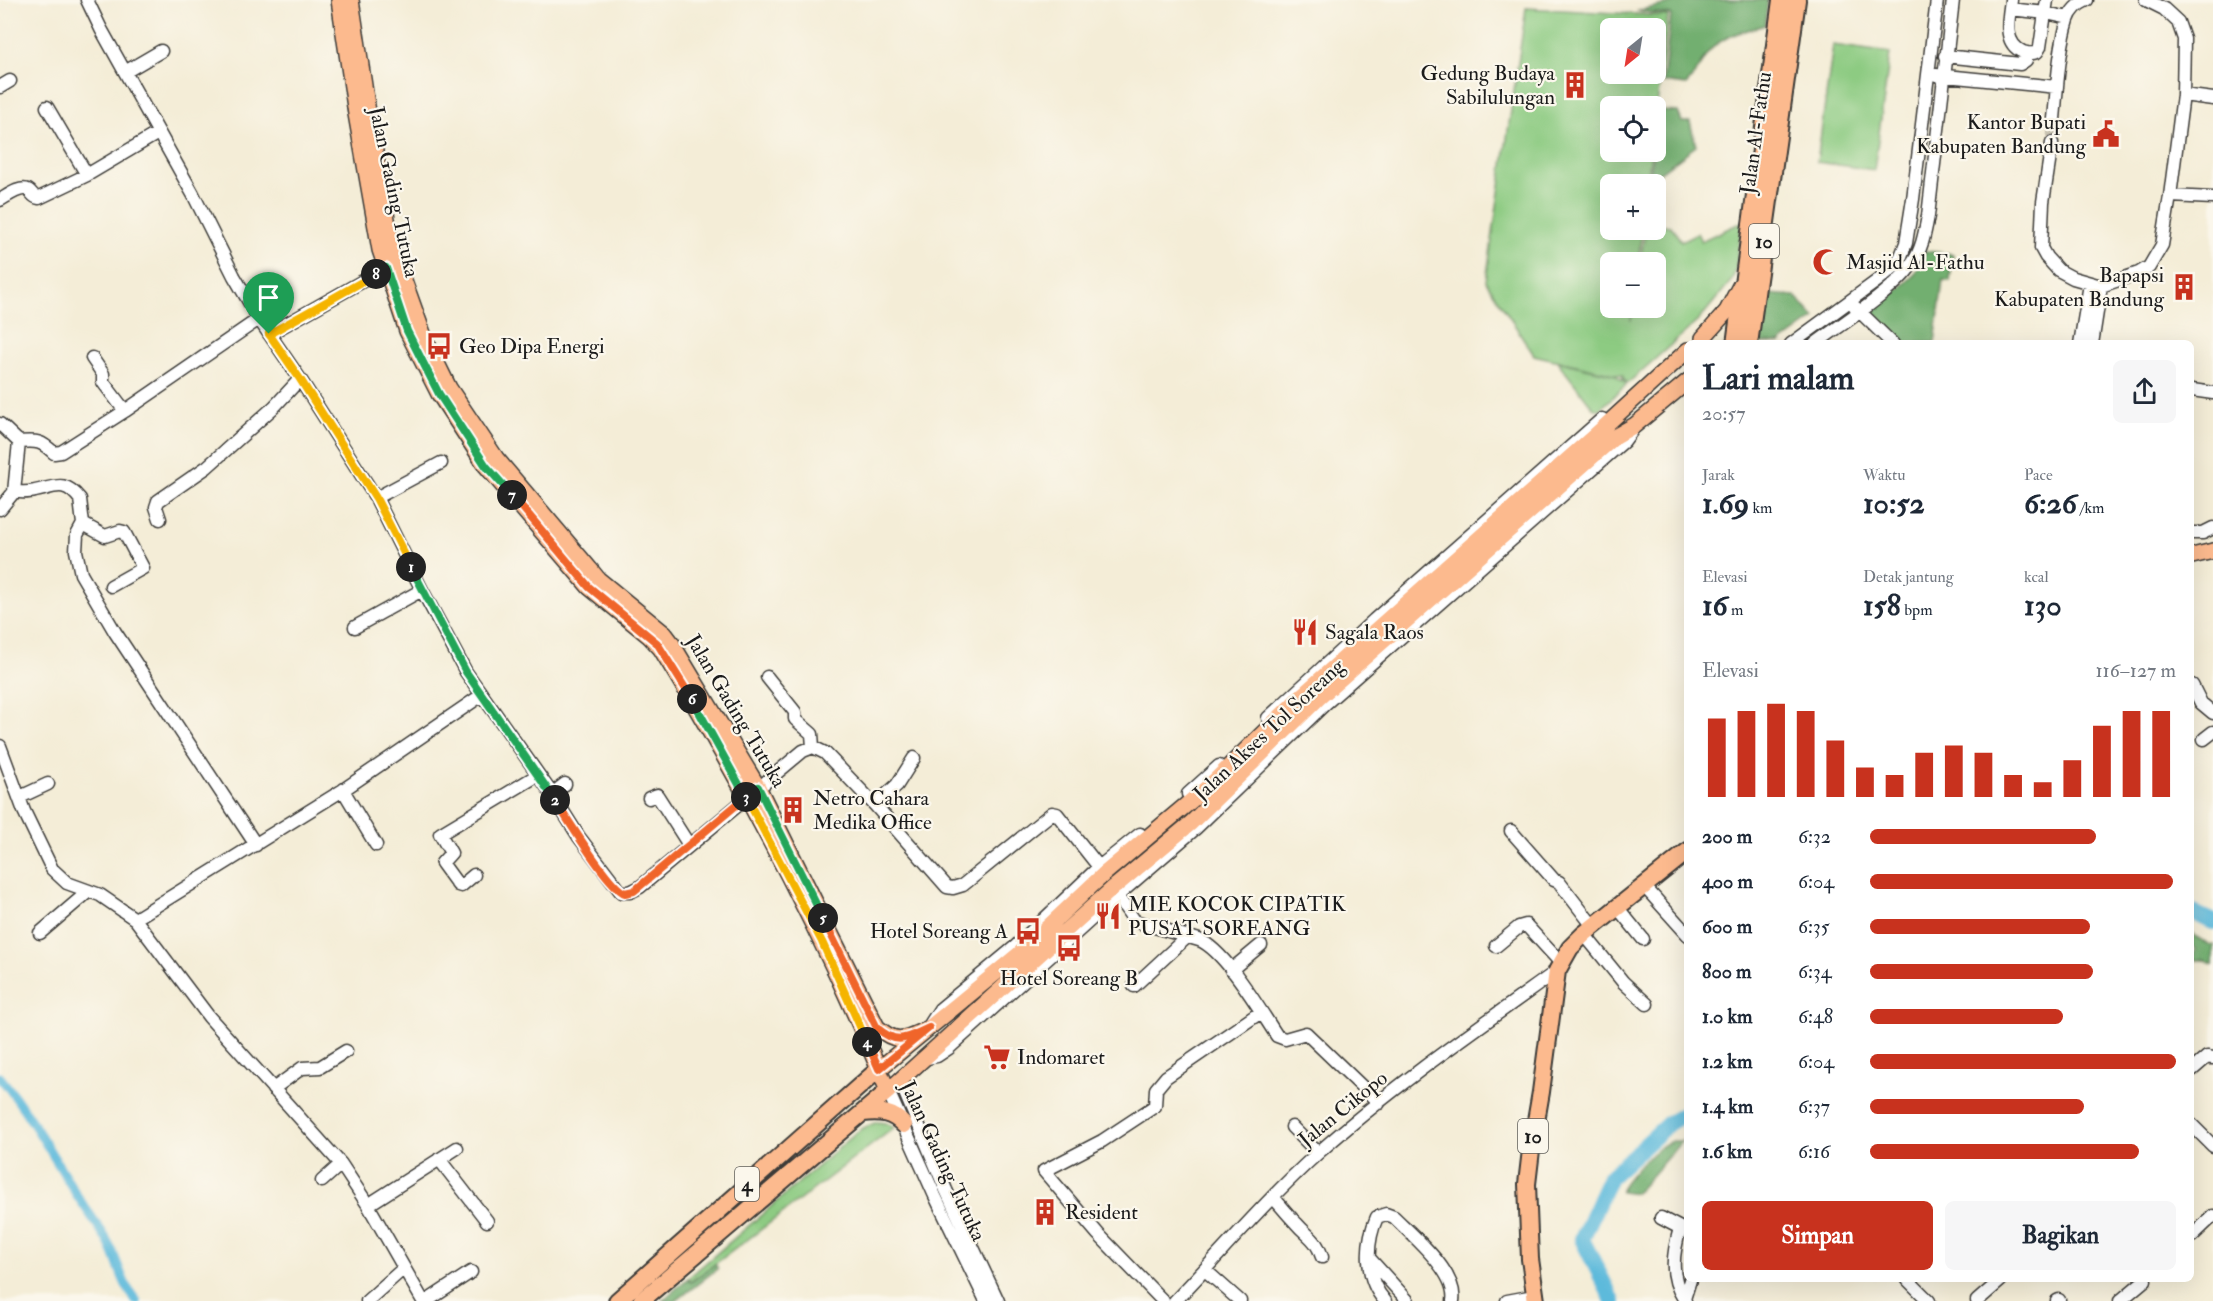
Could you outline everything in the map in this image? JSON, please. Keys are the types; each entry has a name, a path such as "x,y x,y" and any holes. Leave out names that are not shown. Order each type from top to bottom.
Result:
{"highway":[{"name":"Jalan Al-Fathu","path":"1740,339 1786,21 1782,0"},
{"name":"Jalan Al-Fathu","path":"1786,21 1797,0"},
{"name":"Jalan Al-Fathu","path":"1740,339 1744,279 1769,150"},
{"path":"1559,967 1570,948 1588,930 1684,854"},
{"name":"10","path":"1535,1298 1530,1259 1527,1184 1559,967"},
{"name":"4","path":"617,1301 885,1064"},
{"name":"4","path":"641,1301 894,1086"},
{"path":"863,1113 884,1112 897,1118 904,1125"}],"main road":[{"name":"Jalan Gading Tutuka","path":"339,0 348,21 368,112 392,247 421,330 449,388 496,458 590,569 665,634 671,642 758,787 877,1028 891,1039 902,1040 929,1028"},
{"name":"Jalan Gading Tutuka","path":"351,0 348,21 358,126 380,250 407,331 439,394 486,466 589,587 657,643 707,724 822,942 894,1086"},
{"path":"1700,340 1727,311 1744,279"},
{"path":"1701,340 1716,332 1740,339"},
{"name":"Jalan Akses Tol Soreang","path":"894,1086 1112,889 1194,825 1383,632 1684,354"},
{"name":"Jalan Akses Tol Soreang","path":"885,1064 1019,954 1104,874 1184,808 1215,775 1300,697 1383,632 1616,436 1635,425 1684,384"},
{"path":"1672,394 1684,389"},
{"path":"2194,556 2213,551"}],"street":[{"path":"87,0 193,195 234,276 259,319 376,498 466,672 552,794 579,837 610,879 624,893 634,891 758,787 803,751 813,747 825,753 875,805 947,887 963,885 1052,813 1057,814 1099,867"},
{"path":"1819,340 1894,266 1906,243 1937,0"},
{"path":"1798,340 1900,279 1917,255 1924,238 1928,216 1953,0"},
{"path":"2054,119 2069,18 2079,3 2087,0"},
{"path":"2052,143 2043,202 2041,248 2046,257 2058,270 2095,285 2139,273 2149,267 2162,245 2170,196 2183,95 2184,39 2178,22 2164,9 2146,0"},
{"path":"2046,6 2040,47 2035,53 2027,53 2016,47 2009,37 2011,4 2046,6 2069,18"},
{"path":"125,72 161,51"},
{"path":"1945,56 2020,64 2026,60 2027,53"},
{"path":"1929,75 2057,87"},
{"path":"2183,95 2213,99"},
{"path":"47,107 87,175"},
{"path":"0,200 22,189 28,190 34,197 39,198 87,175 158,133"},
{"path":"2170,196 2213,198"},
{"path":"269,334 386,268"},
{"path":"2081,340 2095,285"},
{"path":"2092,340 2095,285"},
{"path":"1854,306 1889,340"},
{"path":"0,424 19,442 35,441 57,453 125,411 259,319"},
{"path":"92,358 103,374 103,382 125,411"},
{"path":"160,519 156,507 158,501 207,467 274,407 300,379"},
{"path":"2194,390 2213,393"},
{"name":"Jalan Akses Tol Soreang","path":"929,1028 940,1009 1016,946 1099,867 1215,775 1293,694 1500,507 1606,416 1621,410"},
{"name":"Jalan Akses Tol Soreang","path":"927,1058 937,1056 949,1048 1326,703 1624,441 1635,425"},
{"path":"0,509 14,492 19,442"},
{"path":"376,498 441,463"},
{"path":"14,492 33,491 57,485 65,486 80,499 83,524 77,535 76,551 81,574 115,632 256,845"},
{"path":"83,524 105,536 124,532 142,565 141,571 111,586"},
{"path":"2194,533 2202,533 2213,528"},
{"path":"355,627 422,590"},
{"path":"767,677 795,712 795,719 812,735 813,747"},
{"path":"2194,689 2201,703 2213,713"},
{"path":"135,919 343,790 482,695"},
{"path":"0,746 24,811 52,869 67,883 99,895 135,919 202,1009 341,1164 368,1205 423,1301"},
{"path":"875,805 897,784 914,758"},
{"path":"474,875 461,886 458,885 442,863 451,853 440,837 441,832 538,775"},
{"path":"20,797 48,784"},
{"path":"552,794 565,784"},
{"path":"343,790 376,845"},
{"path":"649,798 658,796 689,845"},
{"path":"1511,831 1554,880 1559,882 1623,982 1647,1004"},
{"path":"1644,886 1684,931"},
{"path":"40,933 89,891"},
{"path":"1117,896 1134,920 1209,945 1231,969 1277,1036 1286,1039 1301,1033 1311,1036 1379,1102"},
{"path":"1617,907 1643,939"},
{"path":"1497,946 1519,927 1526,925 1559,967"},
{"path":"1134,986 1187,937"},
{"path":"1231,969 1262,945"},
{"name":"Jalan Cikopo","path":"1175,1301 1318,1153 1379,1102 1559,967"},
{"path":"1163,1301 1098,1234 1044,1171 1102,1141 1155,1106 1156,1089 1166,1077 1261,1012"},
{"path":"273,1089 304,1067 318,1067 346,1051"},
{"path":"2194,1068 2206,1057 2213,1058"},
{"name":"Jalan Gading Tutuka","path":"894,1086 904,1125 986,1301"},
{"name":"Jalan Gading Tutuka","path":"894,1086 998,1301"},
{"path":"1292,1126 1318,1153"},
{"path":"2194,1127 2213,1146"},
{"path":"368,1205 457,1148"},
{"path":"439,1159 487,1221"},
{"path":"322,1181 341,1164"},
{"path":"1273,1197 1298,1226 1314,1238 1322,1257"},
{"path":"1385,1301 1375,1289 1369,1258 1371,1230 1377,1217 1386,1214 1394,1217 1433,1257 1447,1276 1454,1295 1453,1301"},
{"path":"2194,1234 2213,1216"},
{"path":"1661,1218 1684,1230 1675,1245 1673,1268 1673,1279 1684,1300"},
{"path":"1369,1258 1408,1301"},
{"path":"367,1301 404,1268"},
{"path":"1205,1270 1240,1301"},
{"path":"428,1301 471,1272"},
{"path":"1684,1300 1689,1282"},
{"path":"1910,1282 1929,1301"},
{"path":"1977,1301 1995,1282"},
{"path":"2120,1301 2143,1282"},
{"path":"1507,1301 1535,1298"}],"green space":[{"path":"1686,0 1768,0 1765,25 1734,35 1713,47 1686,85 1666,82 1666,57 1671,15 1637,11"},
{"path":"1526,8 1668,16 1666,32 1666,18 1600,18 1600,84 1660,84 1658,96 1600,96 1600,162 1650,162 1648,174 1600,174 1600,240 1641,240 1639,252 1600,252 1600,318 1631,318 1631,321 1631,318 1666,318 1666,252 1642,252 1643,240 1666,240 1666,225 1671,226 1681,241 1697,233 1701,241 1742,222 1736,268 1732,280 1699,320 1628,383 1623,376 1534,355 1486,281"},
{"path":"1833,45 1890,53 1874,170 1817,162"},
{"path":"1666,111 1678,112 1682,122 1690,122 1696,146 1659,174 1650,174 1652,162 1666,162"},
{"path":"1925,251 1953,254 1950,281 1943,280 1935,340 1898,340 1865,312 1899,289 1915,274"},
{"path":"1766,295 1795,296 1815,318 1784,340 1758,340"},
{"path":"1557,361 1615,375 1627,384 1600,409 1594,409"},
{"path":"2194,935 2210,945 2213,944 2213,965 2204,960 2194,960"},
{"path":"877,1122 886,1123 894,1128 690,1282 687,1279 861,1129"},
{"path":"1672,1141 1682,1141 1636,1193 1620,1191 1635,1170 1651,1155"},
{"path":"715,1264 718,1268 676,1301 662,1301 687,1279 691,1282"}],"waterway":[{"path":"2194,913 2213,922"},
{"path":"0,1077 105,1237 121,1274 137,1301"},
{"path":"1613,1301 1582,1239 1610,1177 1669,1123 1684,1114"}],"tunnel":[{"path":"2052,143 2054,119"}],"place":[{"name":"Gedung Budaya Sabilulungan","path":"1575,85"},
{"name":"Kantor Bupati Kabupaten Bandung","path":"2106,134"},
{"name":"Masjid Al-Fathu","path":"1826,262"},
{"name":"Bapapsi Kabupaten Bandung","path":"2184,287"},
{"name":"Geo Dipa Energi","path":"439,346"},
{"name":"Sagala Raos","path":"1305,632"},
{"name":"Netro Cahara Medika Office","path":"793,810"},
{"name":"MIE KOCOK CIPATIK PUSAT SOREANG","path":"1108,916"},
{"name":"Hotel Soreang A","path":"1028,931"},
{"name":"Hotel Soreang B","path":"1069,948"},
{"name":"Indomaret","path":"997,1057"},
{"name":"Resident","path":"1045,1212"}],"route":[{"path":"269,334 376,498 466,672 552,794 579,837 619,890 624,893 634,891 746,797 822,942 879,1069 929,1028 902,1040 891,1039 877,1028 758,787 746,797 707,724 657,643 580,578 486,466 439,394 407,331 386,268 269,334"}]}
